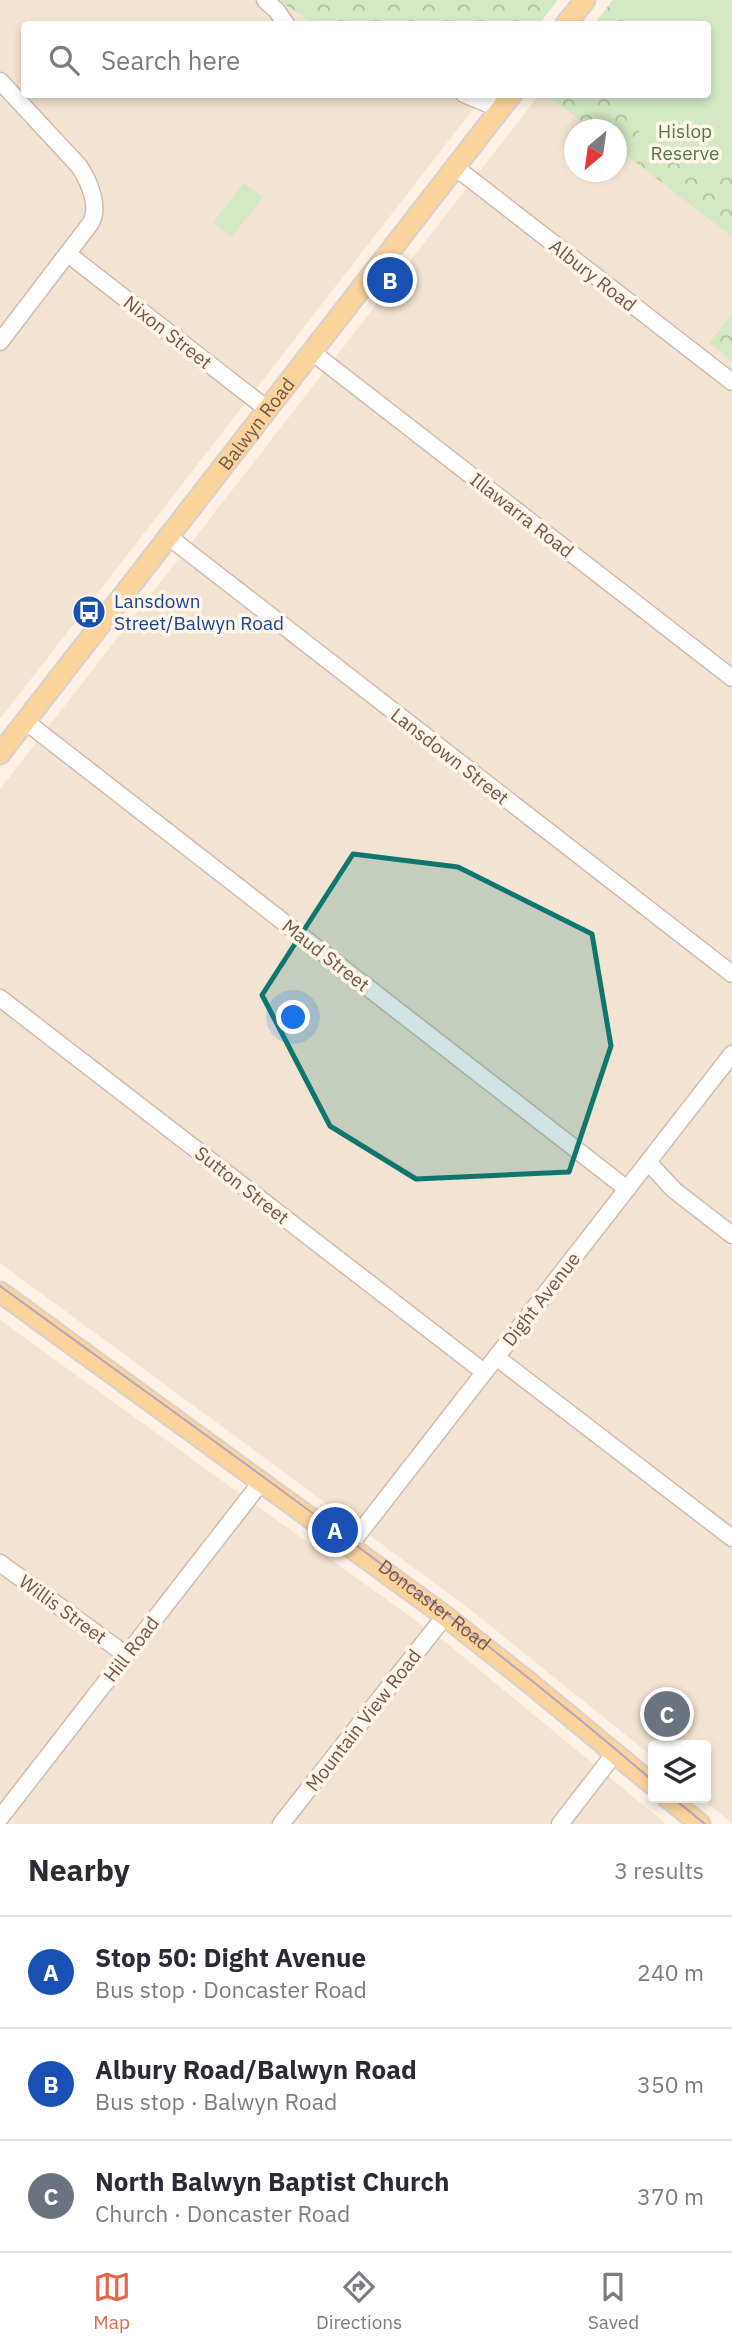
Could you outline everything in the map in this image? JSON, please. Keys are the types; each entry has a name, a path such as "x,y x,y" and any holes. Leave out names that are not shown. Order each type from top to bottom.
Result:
{"main road":[{"path":"568,21 585,0"},
{"name":"Balwyn Road","path":"0,754 506,102"},
{"name":"Doncaster Road","path":"0,1292 445,1616 648,1781"},
{"path":"674,1803 699,1824"}],"street":[{"path":"265,0 284,21"},
{"path":"0,81 79,166 86,178 95,214 68,254 0,342"},
{"path":"485,98 506,102"},
{"name":"Albury Road","path":"455,167 732,382"},
{"name":"Nixon Street","path":"68,254 267,409"},
{"name":"Illawarra Road","path":"312,352 732,678"},
{"name":"Lansdown Street","path":"169,537 732,974"},
{"name":"Maud Street","path":"25,721 627,1189"},
{"name":"Sutton Street","path":"0,998 484,1372"},
{"name":"Dight Avenue","path":"350,1545 732,1054"},
{"path":"644,1167 732,1235"},
{"path":"496,1357 732,1538"},
{"name":"Hill Road","path":"0,1818 262,1481"},
{"name":"Willis Street","path":"0,1563 127,1655"},
{"name":"Mountain View Road","path":"281,1824 445,1616"},
{"path":"560,1824 615,1753"}],"highlighted area":[{"path":"353,854 458,867 592,934 611,1046 569,1172 416,1179 330,1126 262,995"}],"shaded area":[{"path":"0,0 278,0 310,21 21,21 21,98 482,98 0,719"},
{"path":"537,98 550,98 578,119 564,119 564,182 627,182 627,156 732,237 732,313 709,343 732,361 732,1823 707,1803 711,1803 711,1740 648,1740 648,1753 471,1610 0,1263 0,789"},
{"path":"0,1320 448,1644 666,1824 0,1824"}],"green space":[{"path":"278,0 558,0 541,21 310,21"},
{"name":"Hislop Reserve","path":"613,0 732,0 732,237 627,156 627,119 578,119 550,98 711,98 711,21 596,21"},
{"path":"636,0 732,0 732,174 693,169 662,154 637,129 620,98 711,98 711,21 623,21"},
{"path":"244,183 263,197 232,237 213,222"},
{"path":"732,313 732,361 709,343"}],"tram line":[{"path":"0,1286 414,1589 575,1715 648,1777"},
{"path":"679,1803 705,1824"}],"place":[{"name":"Albury Road/Balwyn Road","path":"390,280"},
{"name":"Lansdown Street/Balwyn Road","path":"89,612"},
{"name":"Stop 50: Dight Avenue","path":"335,1530"},
{"name":"North Balwyn Baptist Church","path":"667,1714"}]}
